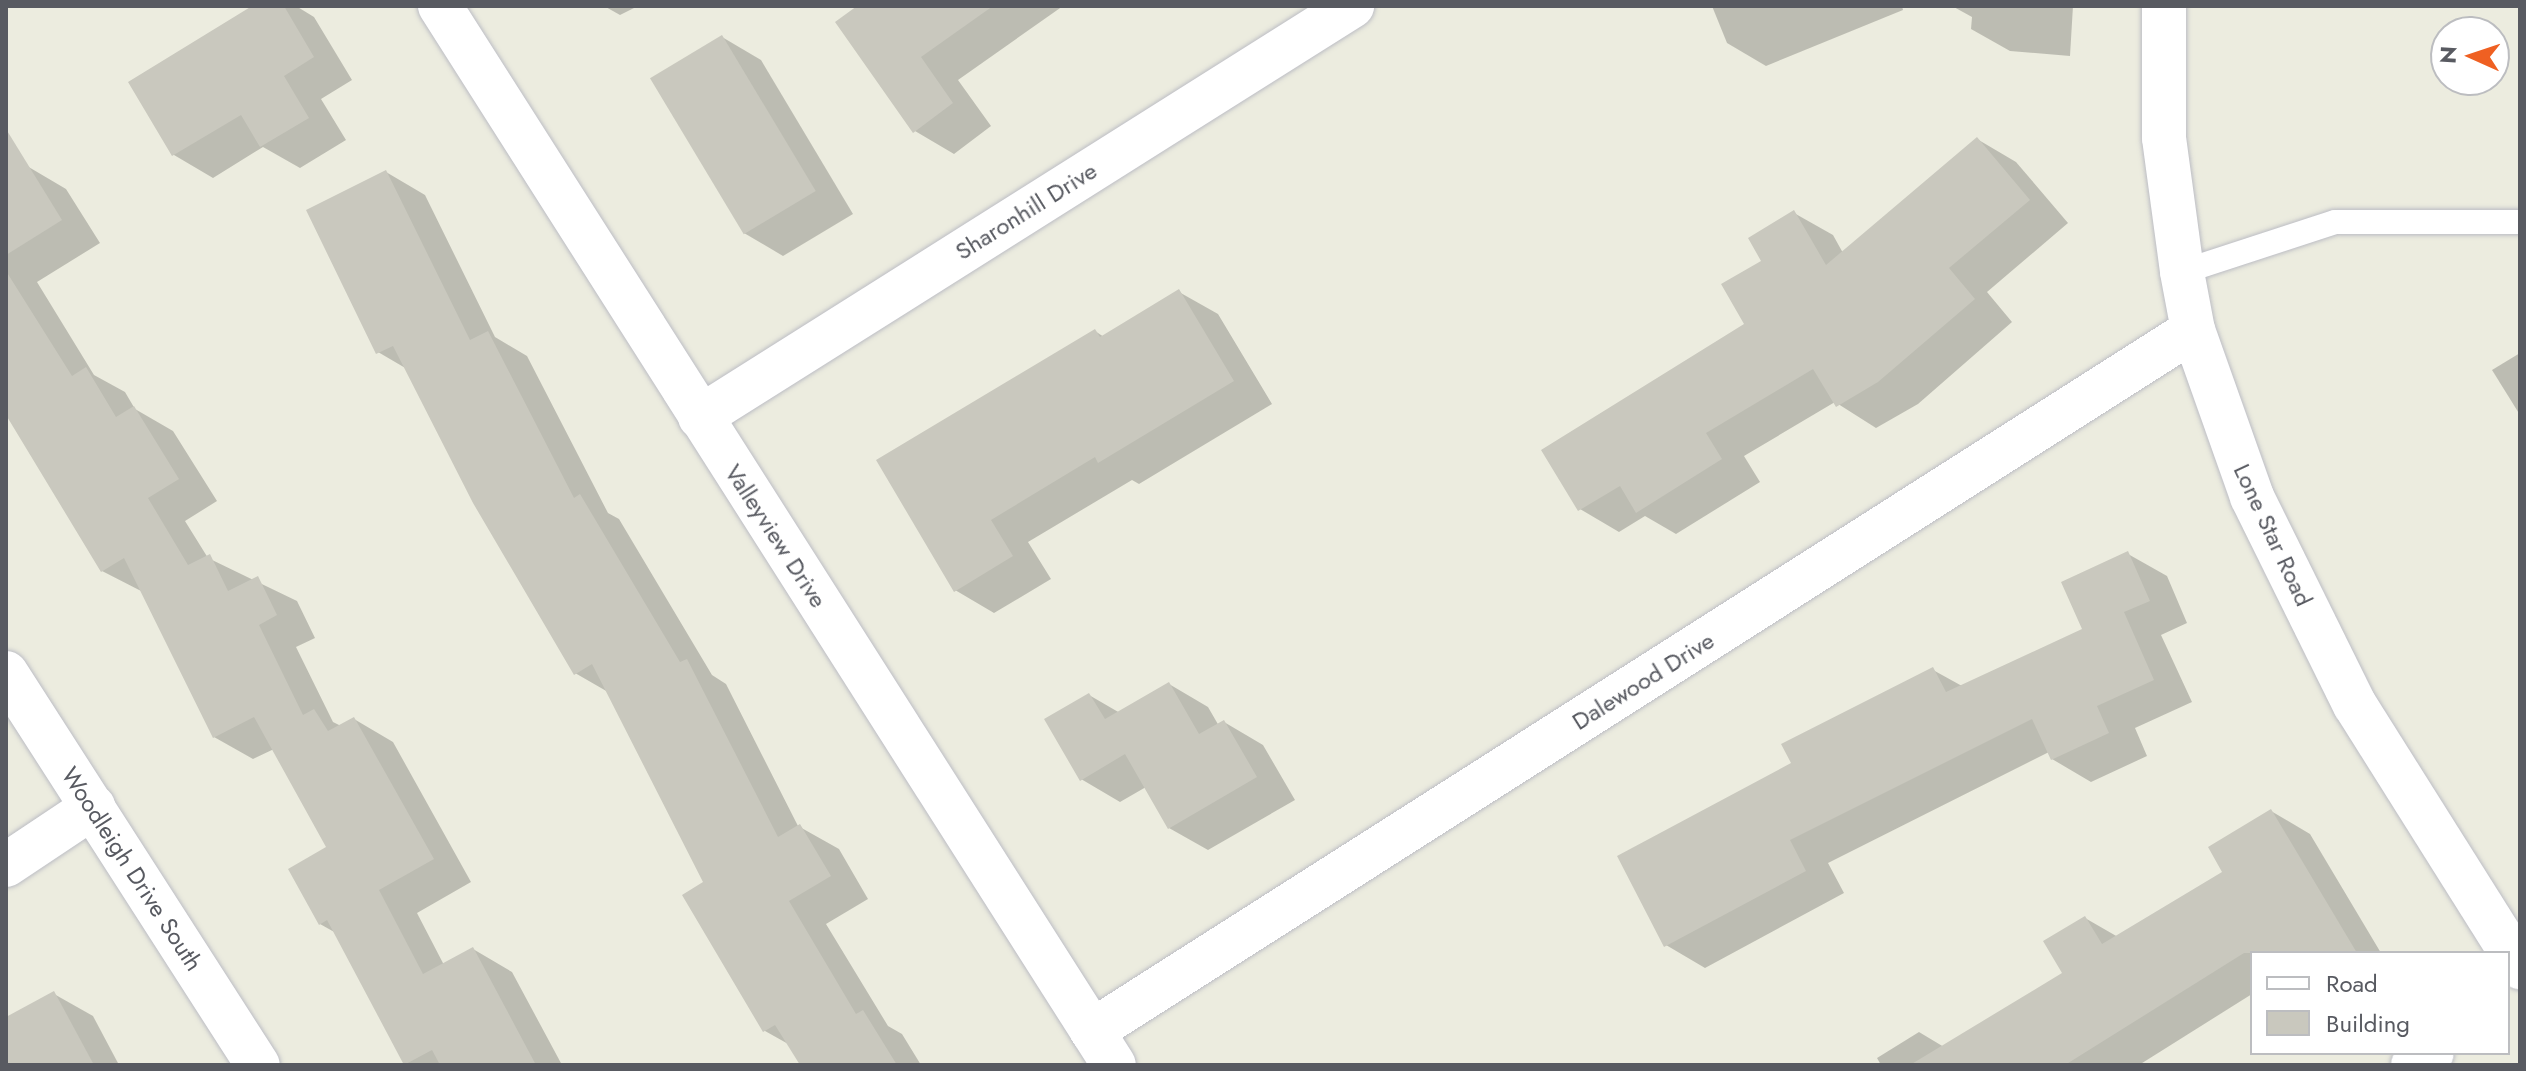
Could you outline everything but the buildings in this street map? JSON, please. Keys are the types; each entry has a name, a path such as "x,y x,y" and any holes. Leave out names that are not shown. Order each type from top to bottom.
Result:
{"street":[{"name":"Valleyview Drive","path":"440,6 1103,1048"},
{"name":"Sharonhill Drive","path":"700,417 1352,6"},
{"name":"Lone Star Road","path":"2164,6 2164,138 2182,272 2193,330 2252,497 2355,705 2507,951"},
{"name":"Dalewood Drive","path":"1103,1048 2193,330"},
{"name":"Woodleigh Drive South","path":"6,673 258,1065"},
{"path":"6,865 93,807"}],"lane":[{"path":"2182,272 2335,222 2520,222"}]}
